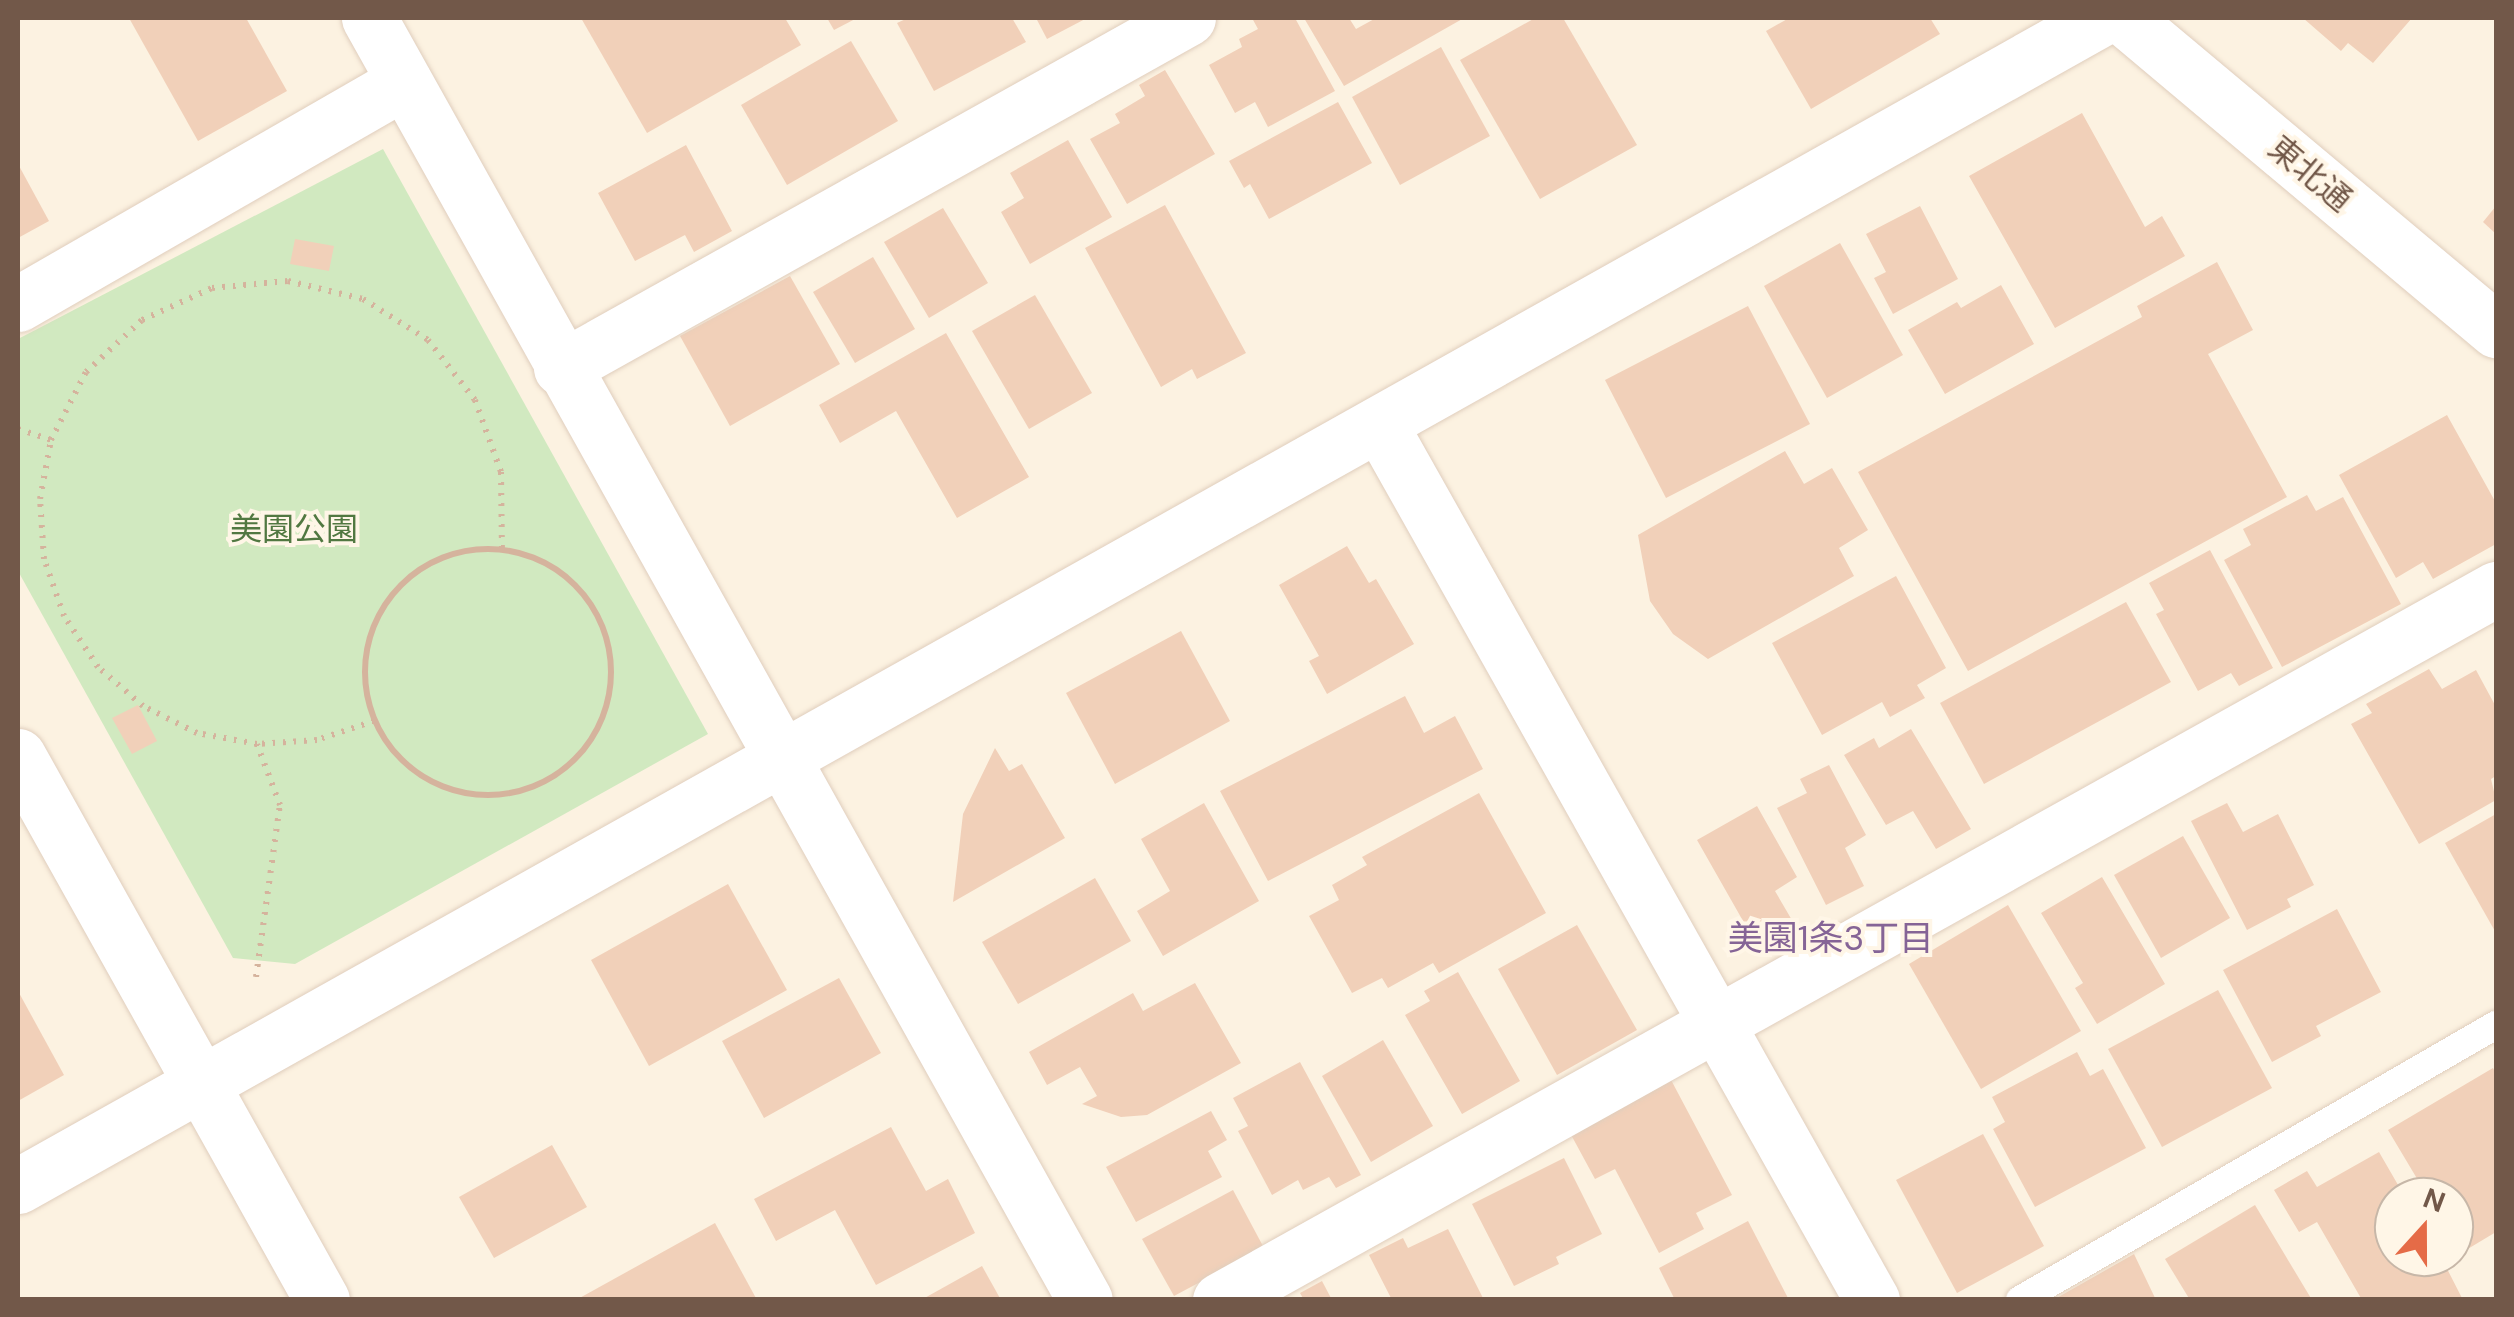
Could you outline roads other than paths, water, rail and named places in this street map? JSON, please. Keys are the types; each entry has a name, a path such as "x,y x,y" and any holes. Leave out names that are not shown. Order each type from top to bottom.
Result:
{"street":[{"path":"369,18 561,368 1085,1300"},
{"path":"561,368 1188,18"},
{"path":"18,1186 2102,18"},
{"name":"東北通","path":"2124,18 2496,330"},
{"path":"18,304 404,82"},
{"path":"1380,424 1872,1300"},
{"path":"1220,1300 2496,588"},
{"path":"18,756 322,1300"}],"lane":[{"path":"2020,1300 2496,1026"}],"district":[{"name":"美園1条3丁目","path":"1831,938"}],"park label":[{"name":"美園公園","path":"294,529"}]}
